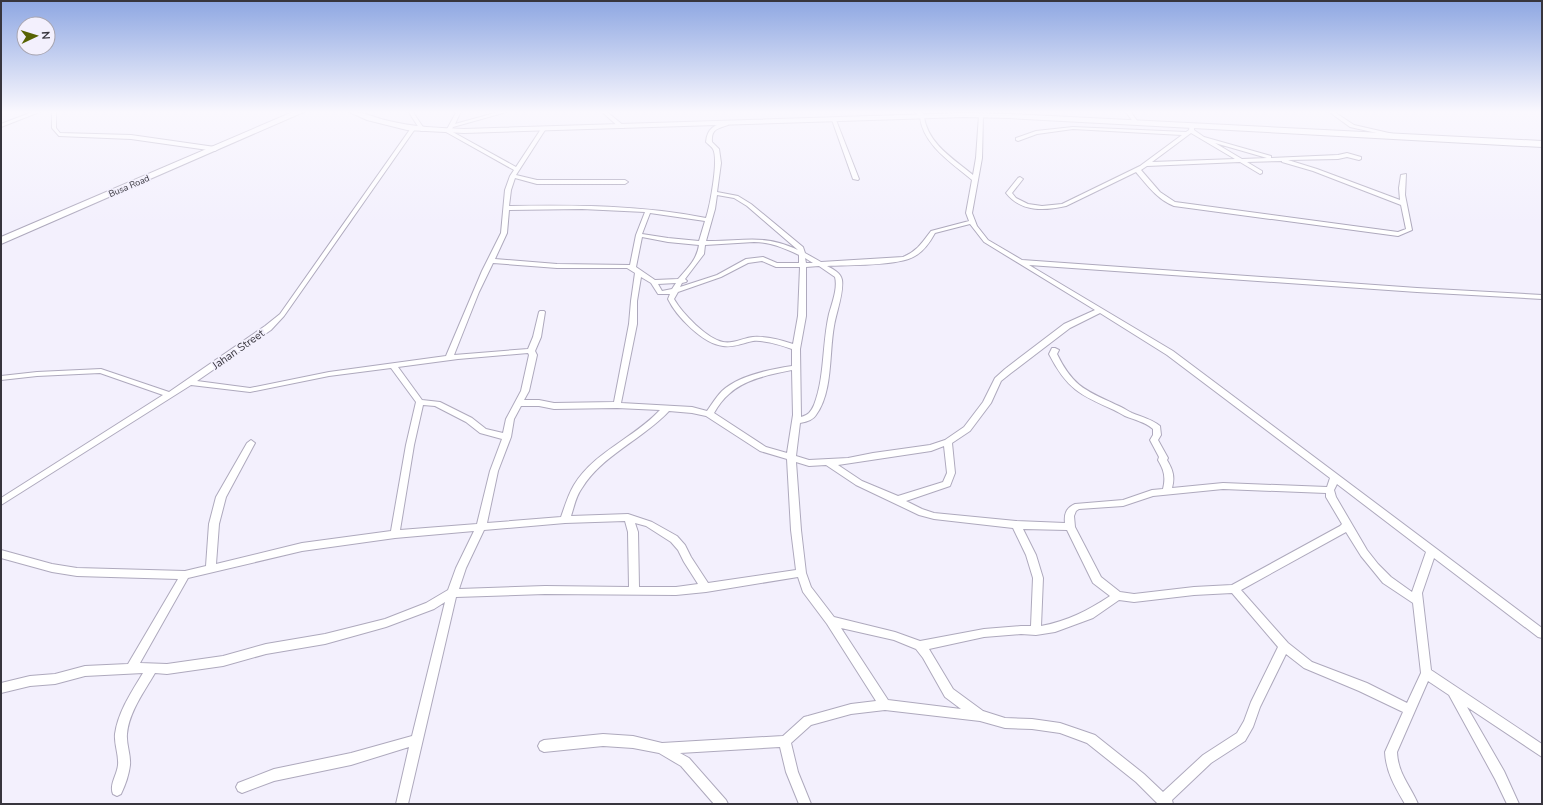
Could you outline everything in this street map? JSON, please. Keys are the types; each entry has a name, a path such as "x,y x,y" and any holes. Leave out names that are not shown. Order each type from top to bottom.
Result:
{"main road":[{"name":"Busa Road","path":"1,241 215,149"}],"street":[{"name":"Jahan Street","path":"1,502 190,382 268,328 282,315 399,149"},
{"path":"483,149 517,170"},
{"path":"449,359 485,271 504,232 508,190 513,176 531,149"},
{"path":"716,149 718,163 715,193 702,243 701,254 680,281 671,299 674,306 703,333 717,343 736,343 758,339 797,348"},
{"path":"845,149 856,179"},
{"path":"940,149 976,179"},
{"path":"979,149 976,179 969,213 972,222 986,241 1018,262 1102,310 1170,353 1542,634"},
{"path":"1020,179 1009,194 1013,200 1026,206 1054,207 1078,199 1137,169 1165,149"},
{"path":"1221,149 1260,172"},
{"path":"1240,149 1315,170 1404,204"},
{"path":"1145,164 1338,157 1348,155 1359,158"},
{"path":"1137,169 1164,198 1174,204 1398,234 1409,230 1404,204 1402,182 1404,175"},
{"path":"513,176 537,182 625,182"},
{"path":"715,193 736,197 749,205 801,248 803,266 802,316 797,348 796,421 791,458 796,530 801,573 807,589 831,621 885,705"},
{"path":"506,208 622,208 708,220"},
{"path":"617,405 633,324 638,235 648,211"},
{"path":"491,261 557,266 608,265 636,269 654,282 660,293 675,291 719,276 746,260 763,259 779,266 803,266 904,259 913,255 924,246 933,232 972,222"},
{"path":"638,235 659,240 702,243 766,241 789,248 802,254 835,274 839,279 838,298 830,327 822,388 816,407 812,414 807,418 796,421"},
{"path":"1018,262 1417,290 1542,296"},
{"path":"654,282 701,281"},
{"path":"519,403 539,403 554,406 617,405 692,410 709,414 763,449 809,463 848,461 931,448 948,442 968,429 987,403 998,380 1008,371 1067,326 1102,310"},
{"path":"402,804 452,593 461,568 481,527 494,471 507,437 510,419 525,391 533,355 531,351 537,338 542,312"},
{"path":"1055,350 1053,354 1062,374 1079,391 1104,404 1144,419 1157,428 1157,435 1154,440 1164,458 1162,460 1170,472 1169,485 1166,492"},
{"path":"190,382 250,390 329,374 393,365 531,351"},
{"path":"393,365 420,402 438,404 469,420 483,431 507,437"},
{"path":"709,414 727,391 736,385 783,369 797,367"},
{"path":"1,378 37,374 101,371 170,395"},
{"path":"395,534 410,445 420,402"},
{"path":"565,520 572,498 579,485 600,462 658,419 667,408"},
{"path":"897,500 940,488 947,484 950,473 948,442"},
{"path":"211,568 214,524 221,497 251,443"},
{"path":"828,462 860,483 919,512 934,516 1016,525 1070,527"},
{"path":"1335,477 1330,490 1332,497 1364,553 1387,580 1419,602"},
{"path":"1330,490 1223,486 1152,493 1123,503 1078,506 1072,509 1069,516 1070,527 1097,580 1118,596 1143,598 1194,591 1234,589 1337,532 1348,524"},
{"path":"628,517 633,532 634,591"},
{"path":"1,554 52,568 77,572 185,575 302,547 395,534 565,520 628,517 649,524 674,539 682,548 687,559 706,588"},
{"path":"1016,525 1031,555 1038,578 1036,631"},
{"path":"1412,804 1394,774 1390,760 1391,752 1426,673 1418,592 1432,550"},
{"path":"1,688 30,681 55,679 85,671 167,669 223,661 266,649 325,639 386,623 430,606 452,593 545,590 676,591 706,588 801,573"},
{"path":"131,669 185,575"},
{"path":"1234,589 1284,646 1308,665 1363,687 1409,709"},
{"path":"920,646 984,633 1021,630 1036,631 1055,628 1089,615 1118,596"},
{"path":"831,621 895,636 920,646 949,692 980,716"},
{"path":"544,746 603,740 633,742 661,748 785,741 808,721 851,709 885,705 980,716 1005,723 1032,724 1060,728 1091,739 1140,778 1165,802 1207,759 1241,737 1249,723 1254,706 1284,646"},
{"path":"117,790 124,765 120,735 134,697 152,669"},
{"path":"1426,673 1542,751"},
{"path":"1453,691 1462,710 1505,784 1514,804"},
{"path":"242,787 274,775 351,759 416,740"},
{"path":"785,741 792,772 805,804"},
{"path":"661,748 685,762 722,804"}]}
